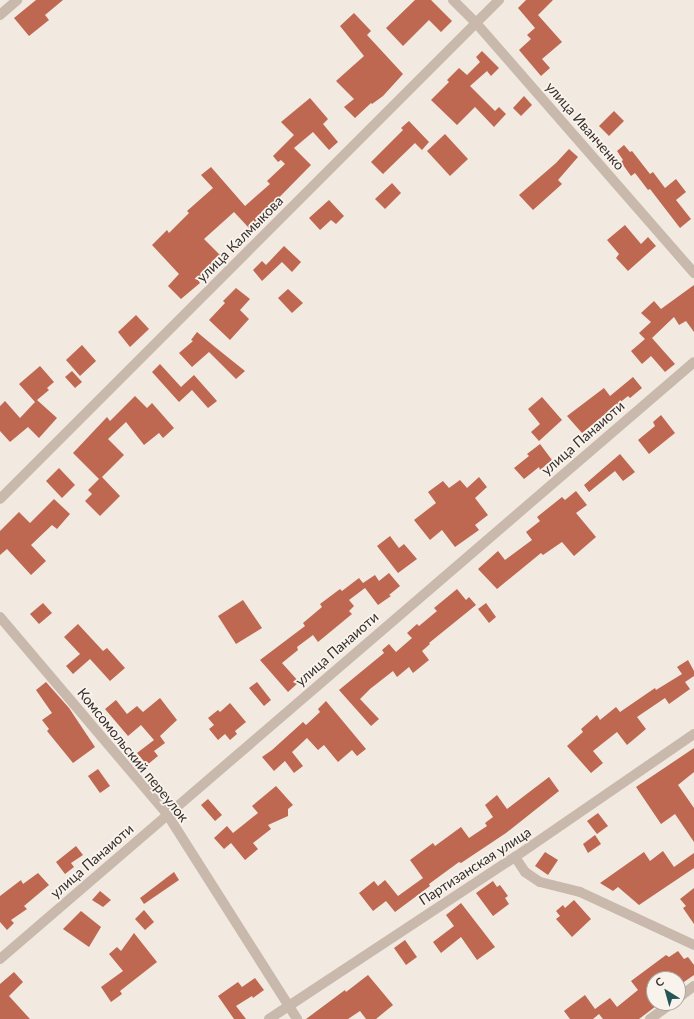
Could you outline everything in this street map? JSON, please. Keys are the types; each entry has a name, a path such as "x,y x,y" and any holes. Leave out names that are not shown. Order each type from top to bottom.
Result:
{"street":[{"path":"0,15 17,0"},
{"name":"улица Иванченко","path":"453,0 476,23 694,273"},
{"name":"улица Калмыкова","path":"0,498 499,0"},
{"name":"улица Панаиоти","path":"0,959 694,362"},
{"name":"Комсомольский переулок","path":"0,617 167,814 297,1019"},
{"name":"Партизанская улица","path":"269,1019 515,857 694,734"},
{"path":"515,857 524,872 540,882 580,892 694,945"},
{"path":"650,1019 661,1011"}],"building":[{"path":"36,0 63,0 45,15 49,20 29,36 14,18"},
{"path":"415,0 431,0 452,21 441,32 429,20 403,46 386,28"},
{"path":"526,0 553,0 538,15 562,42 542,59 550,68 541,76 519,50 531,39 527,35 535,28 518,8"},
{"path":"354,13 371,31 367,35 403,74 383,96 372,104 371,103 355,118 344,107 354,99 336,81 364,56 340,26"},
{"path":"482,51 499,68 491,76 487,71 470,86 495,111 499,107 506,114 494,127 475,107 457,125 431,100 449,82 447,80 459,68 467,75 480,62 476,57"},
{"path":"524,96 532,105 521,116 513,108"},
{"path":"310,98 328,119 323,124 338,142 329,150 313,132 294,148 311,165 249,228 234,212 204,239 221,256 198,280 200,283 181,299 168,286 179,274 152,245 167,230 169,233 189,213 187,211 213,188 201,175 211,167 245,206 270,184 267,181 285,164 281,160 278,162 273,156 294,135 281,122"},
{"path":"614,111 624,121 609,136 599,126"},
{"path":"409,121 429,142 422,150 415,143 383,174 371,162 403,130 401,128"},
{"path":"445,134 468,159 450,176 427,151"},
{"path":"624,145 630,152 632,151 650,174 653,172 665,188 676,179 686,192 676,200 691,219 680,228 650,189 648,190 635,173 631,176 621,162 623,160 617,151"},
{"path":"569,149 578,157 558,180 562,184 533,210 519,195 556,163"},
{"path":"392,183 401,193 385,209 375,199"},
{"path":"329,200 344,216 336,224 331,220 320,230 309,218"},
{"path":"625,225 641,244 648,237 656,246 628,271 616,258 619,254 607,240"},
{"path":"284,246 301,262 292,272 282,262 262,281 253,270 262,261 266,265"},
{"path":"694,285 694,332 686,321 679,325 674,317 652,338 675,364 665,372 651,356 642,364 631,351 645,339 639,333 651,322 641,313 654,301 661,309"},
{"path":"236,288 250,299 240,310 249,319 230,340 209,320 225,303 223,301"},
{"path":"288,289 303,303 292,313 278,298"},
{"path":"136,315 149,329 130,347 118,332"},
{"path":"197,332 245,371 236,379 209,352 192,367 179,353 193,341 191,340"},
{"path":"82,345 96,361 80,376 66,360"},
{"path":"160,364 181,387 194,375 217,401 208,408 192,390 179,402 152,372"},
{"path":"40,366 54,382 47,388 49,390 37,400 57,418 39,438 28,427 10,442 0,431 0,406 5,401 20,418 35,402 19,384"},
{"path":"72,371 82,382 75,388 65,377"},
{"path":"633,377 642,388 630,398 628,396 582,433 567,416 604,388 610,396"},
{"path":"135,396 147,408 152,403 174,428 163,438 159,433 144,445 126,422 108,439 124,455 102,477 120,496 100,516 85,501 92,494 88,490 99,479 73,453 107,417 110,421"},
{"path":"542,397 562,420 539,441 531,432 540,424 528,409"},
{"path":"661,415 675,433 649,454 638,440 655,426 653,422"},
{"path":"540,444 552,460 540,470 539,467 524,479 514,468 529,456 527,454"},
{"path":"620,454 635,472 623,481 615,471 589,492 584,485"},
{"path":"59,468 75,485 62,498 46,481"},
{"path":"479,477 487,487 475,498 488,515 475,525 479,530 455,547 442,530 430,540 414,520 436,503 428,492 443,481 449,488 460,480 467,488"},
{"path":"576,491 587,505 576,513 596,537 574,556 562,542 543,555 541,553 497,589 478,569 498,551 505,560 532,540 526,532 540,521 537,517 562,497 565,500"},
{"path":"54,499 70,514 57,529 52,525 31,545 46,561 31,575 7,549 0,555 0,531 19,512 30,523"},
{"path":"390,536 399,548 404,544 417,559 398,573 377,546"},
{"path":"389,573 400,586 389,595 391,596 378,605 365,588 349,600 354,606 349,611 352,614 318,642 313,635 297,647 298,650 282,663 299,682 288,692 260,660 305,626 303,623 322,607 320,604 340,589 342,591 359,578 363,583 375,575 379,581"},
{"path":"457,589 466,600 469,597 476,605 429,643 430,644 422,651 429,660 413,673 409,667 397,677 393,671 360,699 379,719 371,726 339,690 384,653 382,650 389,644 396,652 412,638 407,633 417,624 419,626 437,611 434,608"},
{"path":"243,600 262,628 236,644 218,616"},
{"path":"43,603 52,613 39,624 30,614"},
{"path":"486,603 496,617 489,623 478,609"},
{"path":"78,624 103,651 107,648 125,668 110,681 90,659 73,674 66,666 80,654 64,637"},
{"path":"688,660 694,671 694,676 685,682 690,689 669,704 665,698 637,717 646,729 627,745 617,732 593,751 603,763 591,773 567,746 583,732 581,729 597,715 600,720 616,707 620,712 655,688 656,690 682,674 677,667"},
{"path":"46,682 69,708 95,747 73,763 47,731 49,729 42,720 52,713 36,690"},
{"path":"257,682 271,700 264,706 249,688"},
{"path":"160,698 177,720 160,736 165,743 154,751 158,756 147,765 137,753 154,740 141,725 128,736 105,709 116,700 127,714 137,706 143,712"},
{"path":"326,701 366,749 357,756 352,750 338,762 324,745 318,750 307,738 292,752 303,766 294,773 285,761 274,771 262,757 303,722 306,725 320,712 318,709"},
{"path":"230,703 246,722 235,731 237,734 230,740 225,734 218,740 209,729 214,725 208,718 218,710 220,712"},
{"path":"694,748 694,772 678,785 694,808 694,842 675,814 661,824 636,787"},
{"path":"98,769 110,786 100,793 88,776"},
{"path":"549,777 559,791 506,833 461,863 459,862 429,884 430,886 395,912 386,901 373,911 359,893 374,881 378,886 385,880 398,896 423,878 410,860 433,843 435,846 461,827 469,838 487,826 485,823 493,817 485,805 497,795 507,809"},
{"path":"276,786 293,805 288,809 288,816 268,825 271,829 253,843 258,849 245,860 231,843 224,849 214,838 227,826 233,833 258,813 252,806"},
{"path":"208,799 222,815 215,821 201,805"},
{"path":"598,813 608,826 597,834 587,821"},
{"path":"595,835 601,844 588,853 583,844"},
{"path":"76,846 83,855 71,863 74,867 65,874 56,862"},
{"path":"663,851 674,867 694,853 694,868 639,905 618,887 613,891 600,883 644,852 650,861"},
{"path":"545,852 558,860 548,875 535,866"},
{"path":"174,872 179,880 144,904 140,898"},
{"path":"38,873 49,885 24,906 27,909 11,920 14,923 7,930 0,922 0,896 21,880 23,884"},
{"path":"493,881 497,887 500,885 508,896 505,898 509,904 493,916 476,893"},
{"path":"694,888 694,924 683,908 686,906 680,899"},
{"path":"100,891 111,900 103,907 92,900"},
{"path":"574,900 591,919 572,937 556,919 560,916 556,911 563,905 565,908"},
{"path":"461,903 495,947 477,960 461,937 441,953 433,942 454,926 446,915"},
{"path":"144,910 154,922 145,930 135,919"},
{"path":"81,911 101,927 89,947 63,929"},
{"path":"134,933 157,962 120,991 122,994 111,1002 101,987 123,971 109,954 117,947 121,951"},
{"path":"405,940 417,957 406,965 394,948"},
{"path":"678,951 684,959 688,957 694,965 694,975 686,980 686,971 646,971 646,1011 650,1011 639,1019 603,1019 599,1014 593,1019 570,1019 564,1011 585,995 595,1009 610,998 617,1007 638,990 631,981 666,955 669,957"},
{"path":"14,972 23,982 9,996 30,1019 0,1019 0,984"},
{"path":"368,975 393,1005 376,1019 366,1019 360,1011 348,1019 306,1019 345,990 346,992"},
{"path":"255,978 264,990 253,998 252,996 236,1006 246,1019 234,1019 218,996 238,982 242,987"}]}
